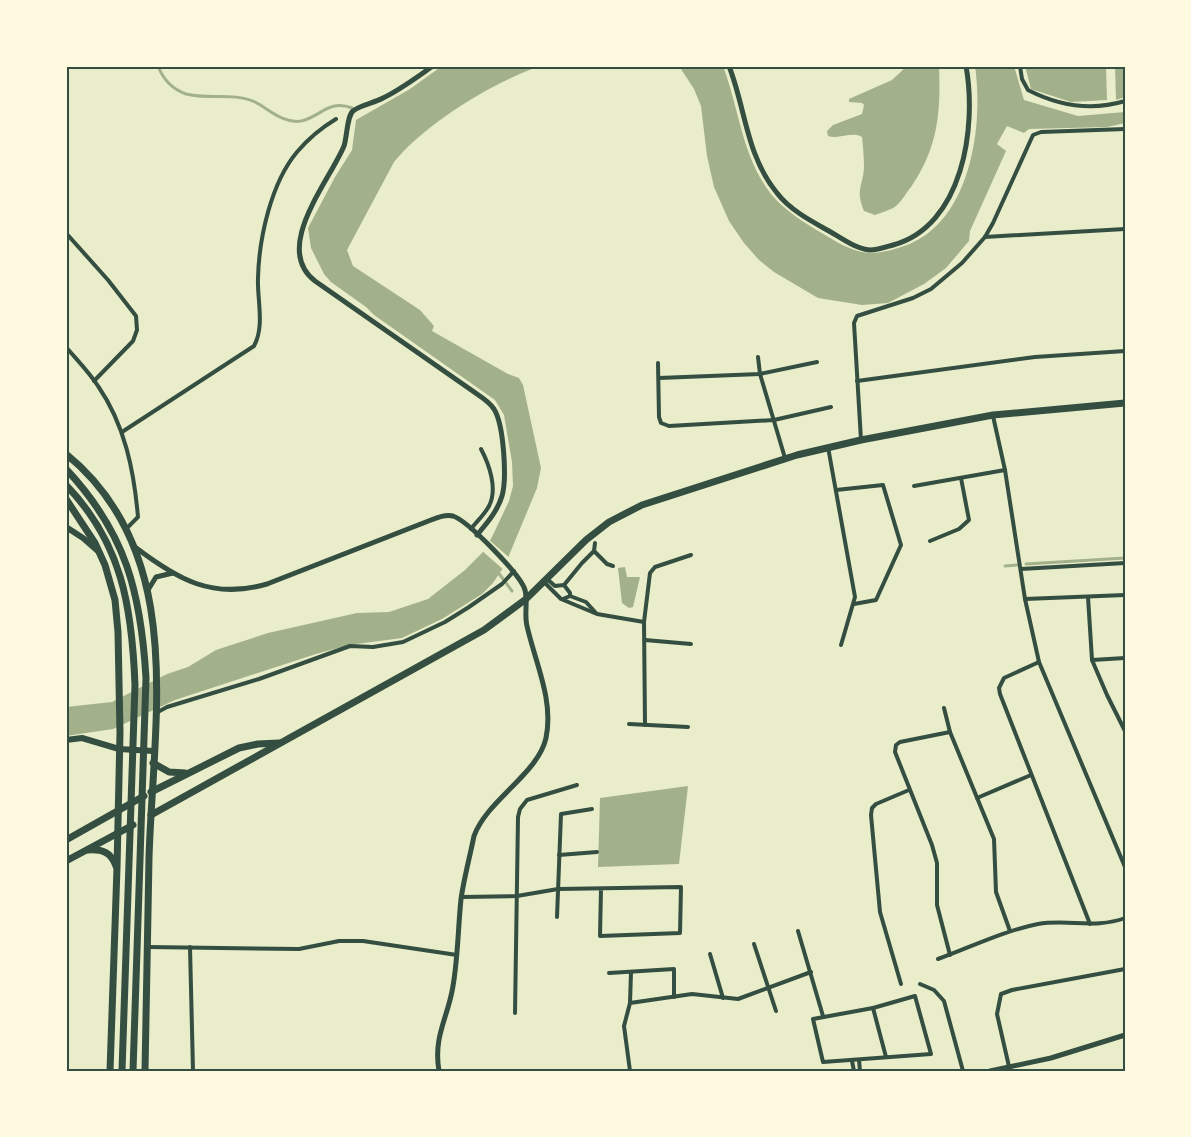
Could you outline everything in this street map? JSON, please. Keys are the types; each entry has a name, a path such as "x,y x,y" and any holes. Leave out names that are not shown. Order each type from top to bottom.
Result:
{"main road":[{"path":"66,861 484,630 548,583 586,540 609,522 642,505 786,459 861,440 993,415 1125,403"},
{"path":"66,454 96,482 127,528 148,590 153,626 156,673 149,856 145,1071"},
{"path":"66,469 103,514 121,548 139,609 146,678 133,1071"},
{"path":"68,487 95,520 112,552 125,591 132,632 135,685 123,1071"},
{"path":"66,499 101,554 115,600 120,733 110,1071"},
{"path":"66,527 101,554"},
{"path":"66,740 87,739 99,745 119,749 153,751"},
{"path":"66,840 185,773 239,748 281,742"},
{"path":"153,763 170,772 185,773"},
{"path":"119,768 130,776 146,777 153,773"},
{"path":"117,852 130,841 138,838 147,845 149,856"},
{"path":"85,851 99,849 105,851 114,860 117,868"}],"street":[{"path":"433,66 384,98 350,113 344,145 301,231 300,260 301,266 309,277 477,394 494,409 504,457 504,487 497,509 477,535"},
{"path":"729,66 751,146 779,195 818,225 854,245 872,250 906,241 917,235 938,214 949,196 965,152 969,132 970,110 966,66"},
{"path":"1020,66 1022,78 1028,90 1050,99 1070,105 1097,107 1125,101"},
{"path":"122,432 254,346 258,338 257,279 260,250 270,206 281,179 296,153 316,133 336,119"},
{"path":"861,440 854,323 857,316 913,298 931,289 962,263 985,237 1033,135 1041,132 1125,129"},
{"path":"985,237 1125,229"},
{"path":"66,233 108,280 136,316 137,330 133,341 94,381"},
{"path":"66,347 94,381 122,432 135,485 138,517 127,528"},
{"path":"857,381 1035,357 1125,351"},
{"path":"758,357 760,374 786,459"},
{"path":"659,378 760,374 817,362"},
{"path":"658,363 659,417 662,423 669,426 774,420 831,408"},
{"path":"993,415 1005,470 1025,599 1039,662 1125,867"},
{"path":"828,447 855,597 841,645"},
{"path":"471,529 492,500 491,476 481,449"},
{"path":"914,486 1005,470"},
{"path":"930,541 959,530 969,520 961,478"},
{"path":"836,490 883,484 901,545 876,600 854,604"},
{"path":"135,547 173,573 212,589 257,587 437,518 452,516 471,529 512,568 525,590 527,625 546,696 546,736 537,758 478,826 462,897 458,955 450,1000 439,1033 436,1054 439,1071"},
{"path":"564,585 594,551 595,543"},
{"path":"594,551 602,560 613,566"},
{"path":"645,725 644,622 650,573 655,567 691,555"},
{"path":"1021,569 1125,563"},
{"path":"155,712 259,679 350,646 373,647 403,642 445,622 502,584 512,568"},
{"path":"148,590 156,577 173,573"},
{"path":"548,583 564,585 570,592 570,596"},
{"path":"548,583 561,599 597,614 644,622"},
{"path":"1025,599 1125,595"},
{"path":"561,599 570,596 586,602 597,614"},
{"path":"1088,597 1092,660 1123,722 1125,731"},
{"path":"645,640 691,644"},
{"path":"1092,660 1125,658"},
{"path":"1039,662 1008,675 1001,682 1000,694 1090,924"},
{"path":"944,708 950,732 994,839 996,892 1010,931"},
{"path":"629,724 688,727"},
{"path":"950,732 904,741 896,745 897,759 937,863 937,905 950,954"},
{"path":"977,798 1031,775"},
{"path":"515,1013 518,817 520,809 527,800 577,785"},
{"path":"900,984 880,912 871,814 876,804 909,790"},
{"path":"557,917 561,814 592,809"},
{"path":"559,855 597,852"},
{"path":"462,897 517,896 558,889 681,887 680,933 600,936 601,889"},
{"path":"938,959 1010,931 1056,922 1090,924 1113,922 1125,918"},
{"path":"798,931 812,972 823,1016"},
{"path":"148,947 300,949 339,941 363,941 458,955"},
{"path":"754,944 776,1011"},
{"path":"190,947 193,1071"},
{"path":"710,954 723,999"},
{"path":"609,973 674,969 674,997"},
{"path":"1010,1069 997,1014 1001,994 1125,969"},
{"path":"630,1071 624,1026 630,1003 631,972"},
{"path":"630,1003 692,994 738,999 812,972"},
{"path":"920,984 933,990 944,1001 963,1071"},
{"path":"915,996 931,1054 823,1062 813,1019 873,1008 915,996"},
{"path":"873,1008 886,1057"},
{"path":"990,1071 1010,1069 1125,1035"},
{"path":"859,1060 860,1071"},
{"path":"852,1061 854,1071"}],"shaded area":[{"path":"442,66 540,66 521,73 461,105 408,147 394,162 347,250 353,266 420,310 434,326 432,331 519,378 523,385 541,468 537,488 505,565 482,594 442,619 402,638 349,645 316,654 175,700 113,729 66,736 66,707 112,702 167,674 188,667 216,650 268,633 357,613 389,612 428,599 465,570 482,553 492,537 509,501 513,486 512,462 504,415 495,400 331,282 324,274 311,248 308,228 352,150 356,120 410,89"},
{"path":"679,66 723,66 747,148 761,180 771,194 789,212 811,226 841,244 863,252 888,251 922,237 942,220 956,198 967,173 974,146 977,118 975,66 1014,66 1024,100 1078,116 1125,112 1125,123 1107,127 1029,129 1024,133 1007,126 997,144 1006,151 970,231 969,241 946,268 924,284 888,303 862,305 818,298 774,272 744,243 729,221 714,187 707,156 701,106 694,89"},
{"path":"907,66 939,66 936,129 927,158 911,187 896,206 875,215 864,211 860,198 864,167 862,137 854,135 832,137 828,136 827,131 833,125 862,114 864,105 849,102 849,99 892,80"},
{"path":"1025,66 1106,66 1107,100 1071,102 1031,89"},
{"path":"1115,66 1125,66 1125,97 1116,100"},
{"path":"625,567 627,577 640,577 633,607 629,608 622,603 618,568"},
{"path":"688,786 679,864 598,867 600,798"}],"pier":[{"path":"488,539 511,559 505,571 480,549"}],"waterway":[{"path":"158,66 169,83 186,94 247,99 288,120 308,119 331,107 352,108"},
{"path":"1026,564 1125,558"},
{"path":"1005,566 1017,565"},
{"path":"497,571 512,591"}]}
